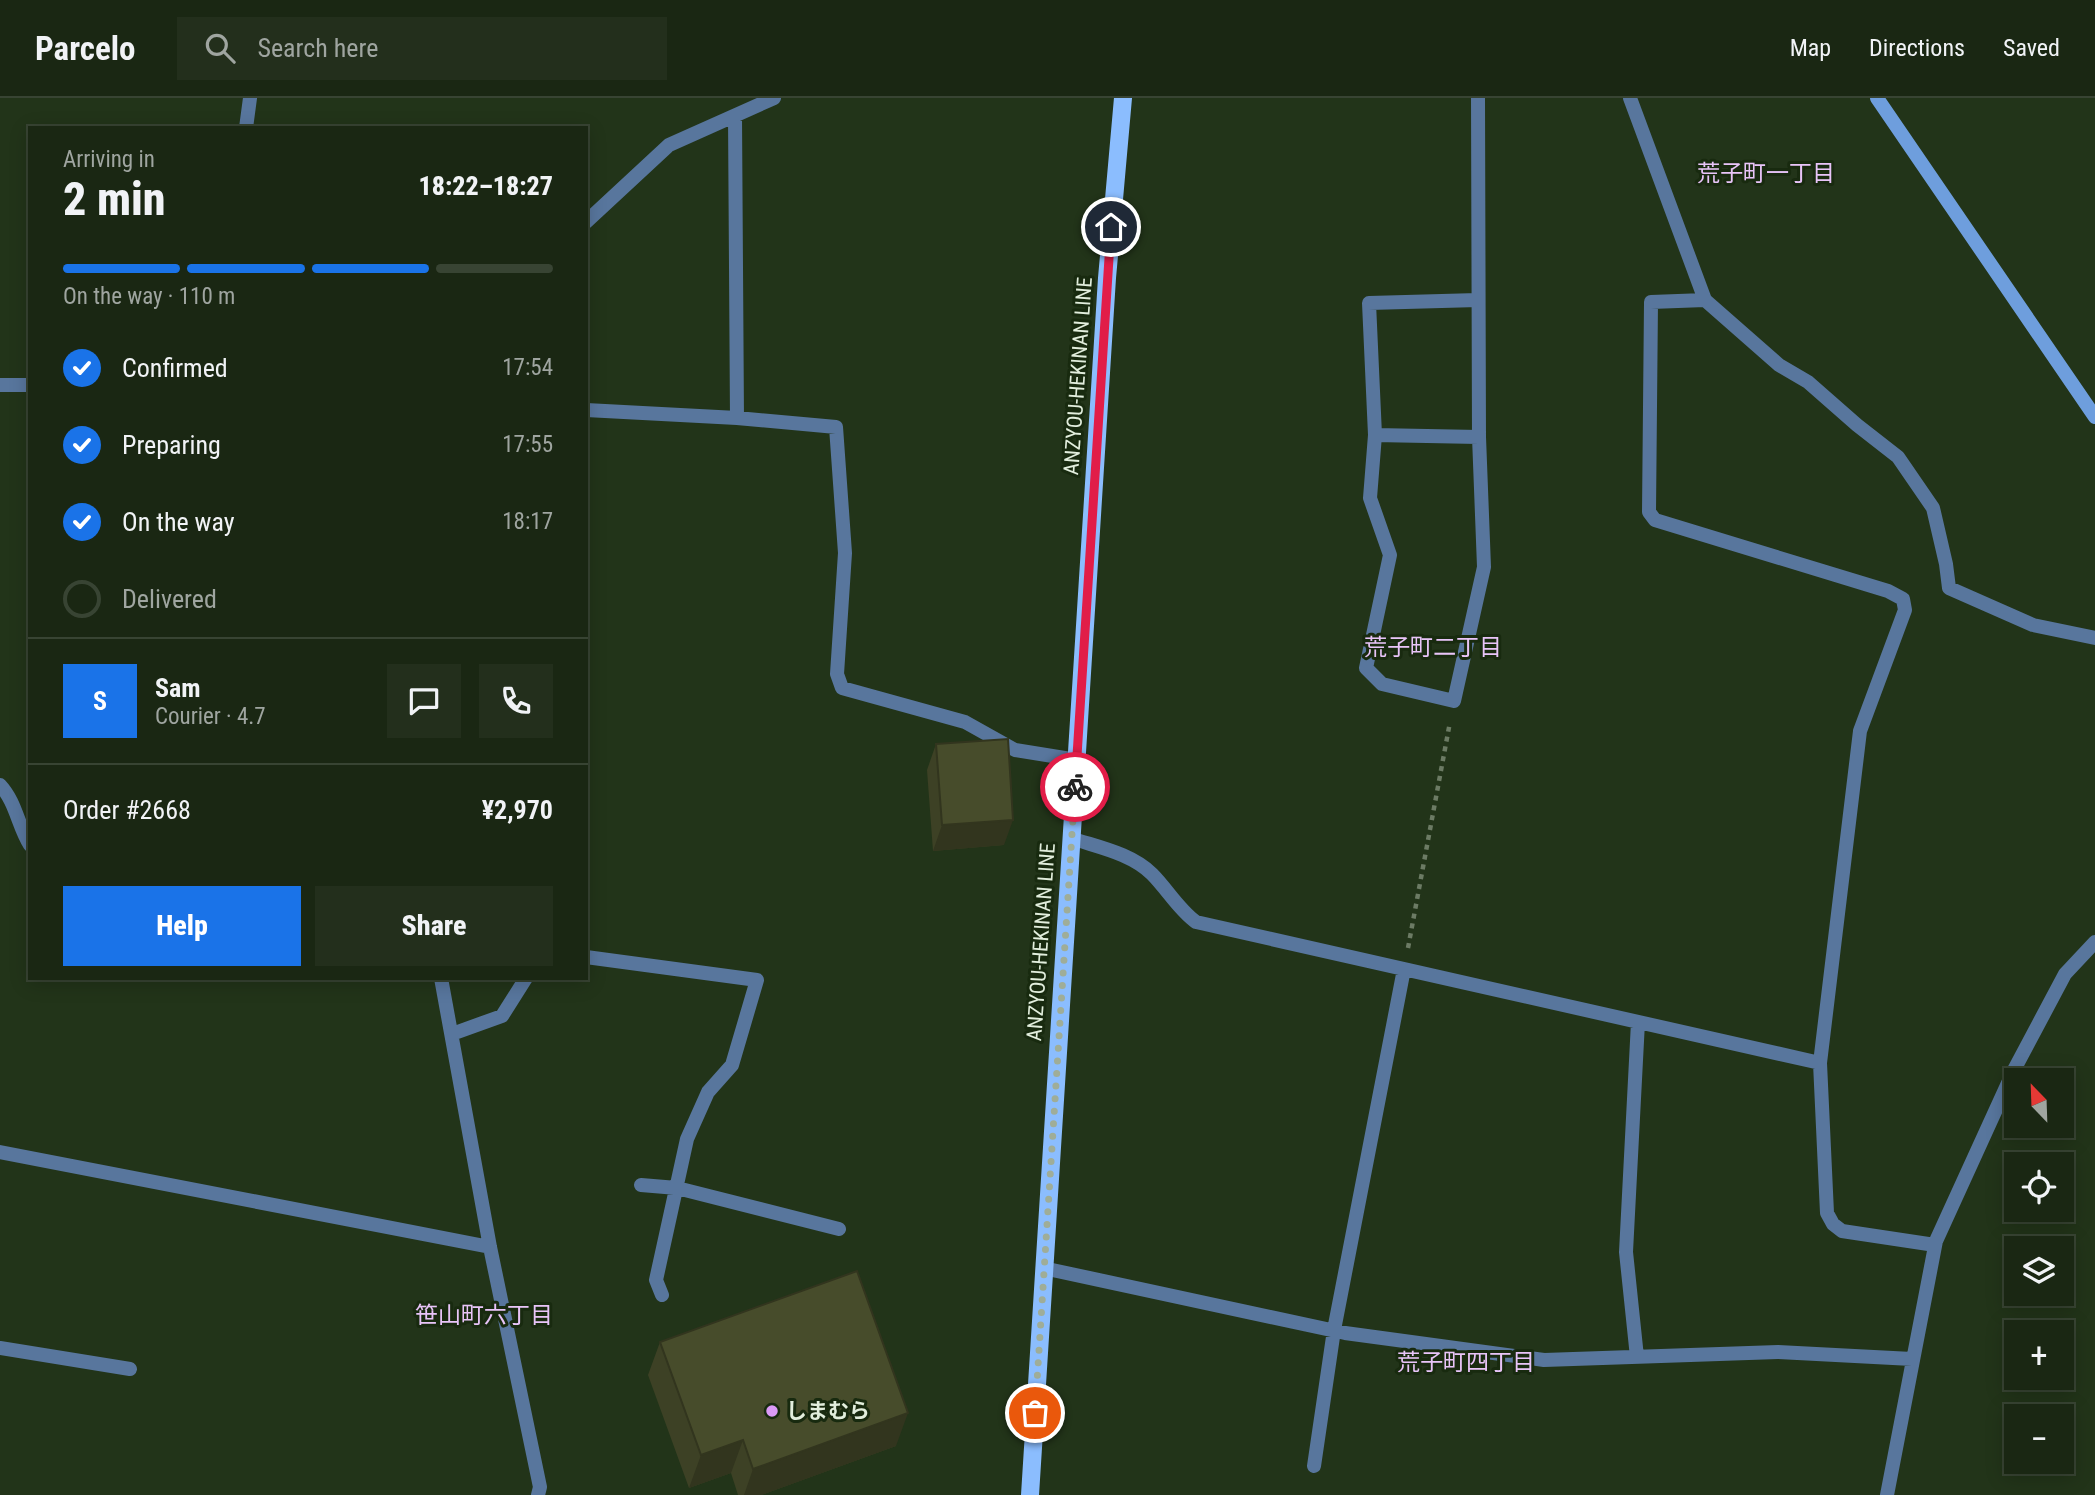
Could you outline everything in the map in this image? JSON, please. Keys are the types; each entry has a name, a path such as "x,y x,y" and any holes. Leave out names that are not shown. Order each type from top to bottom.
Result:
{"main road":[{"name":"ANZYOU-HEKINAN LINE","path":"1030,1495 1070,838 1107,278 1122,98"}],"street":[{"path":"246,126 250,98"},
{"path":"588,220 668,145 774,98"},
{"path":"1478,98 1479,438 1484,567 1454,701 1382,684 1366,668 1390,555 1370,498 1375,435 1369,303 1478,300"},
{"path":"1630,98 1705,300 1780,365 1808,382 1898,457 1933,508 1947,564 1949,588 2033,625 2095,638"},
{"path":"1877,98 2095,416"},
{"path":"735,116 737,418"},
{"path":"1705,300 1651,302 1649,512 1655,520 1888,591 1903,599 1905,610 1860,731 1820,1063 1827,1213 1833,1224 1842,1231 1935,1245"},
{"path":"0,385 28,385"},
{"path":"588,410 737,418 836,427 845,553 837,674 842,688 965,722 1015,750 1077,760"},
{"path":"1375,435 1479,438"},
{"path":"0,785 9,795 28,842"},
{"path":"1070,838 1116,852 1149,871 1185,914 1196,922 1820,1063"},
{"path":"1887,1495 1935,1245 2014,1070 2065,974 2095,943"},
{"path":"588,957 757,980 732,1065 708,1092 687,1139 656,1280 662,1295"},
{"path":"1314,1466 1334,1330 1404,969"},
{"path":"441,980 491,1247 540,1487 538,1495"},
{"path":"452,1034 502,1016 525,980"},
{"path":"1637,1357 1626,1252 1638,1022"},
{"path":"0,1152 491,1247"},
{"path":"641,1185 677,1188 839,1229"},
{"path":"1043,1268 1334,1330 1545,1360 1778,1352 1912,1359"},
{"path":"0,1348 130,1369"}],"path":[{"path":"1404,969 1454,701"}],"building":[{"path":"1008,739 1013,820 942,825 936,744"},
{"name":"しまむら","path":"857,1271 908,1413 753,1469 743,1440 701,1455 660,1342"}],"way so far":[{"path":"1035,1413 1075,787"}],"place":[{"name":"しまむら","path":"772,1411"}],"district":[{"name":"荒子町一丁目","path":"1766,173"},
{"name":"荒子町二丁目","path":"1433,647"},
{"name":"笹山町六丁目","path":"484,1315"},
{"name":"荒子町四丁目","path":"1466,1362"}],"route":[{"path":"1075,787 1111,227"}]}
